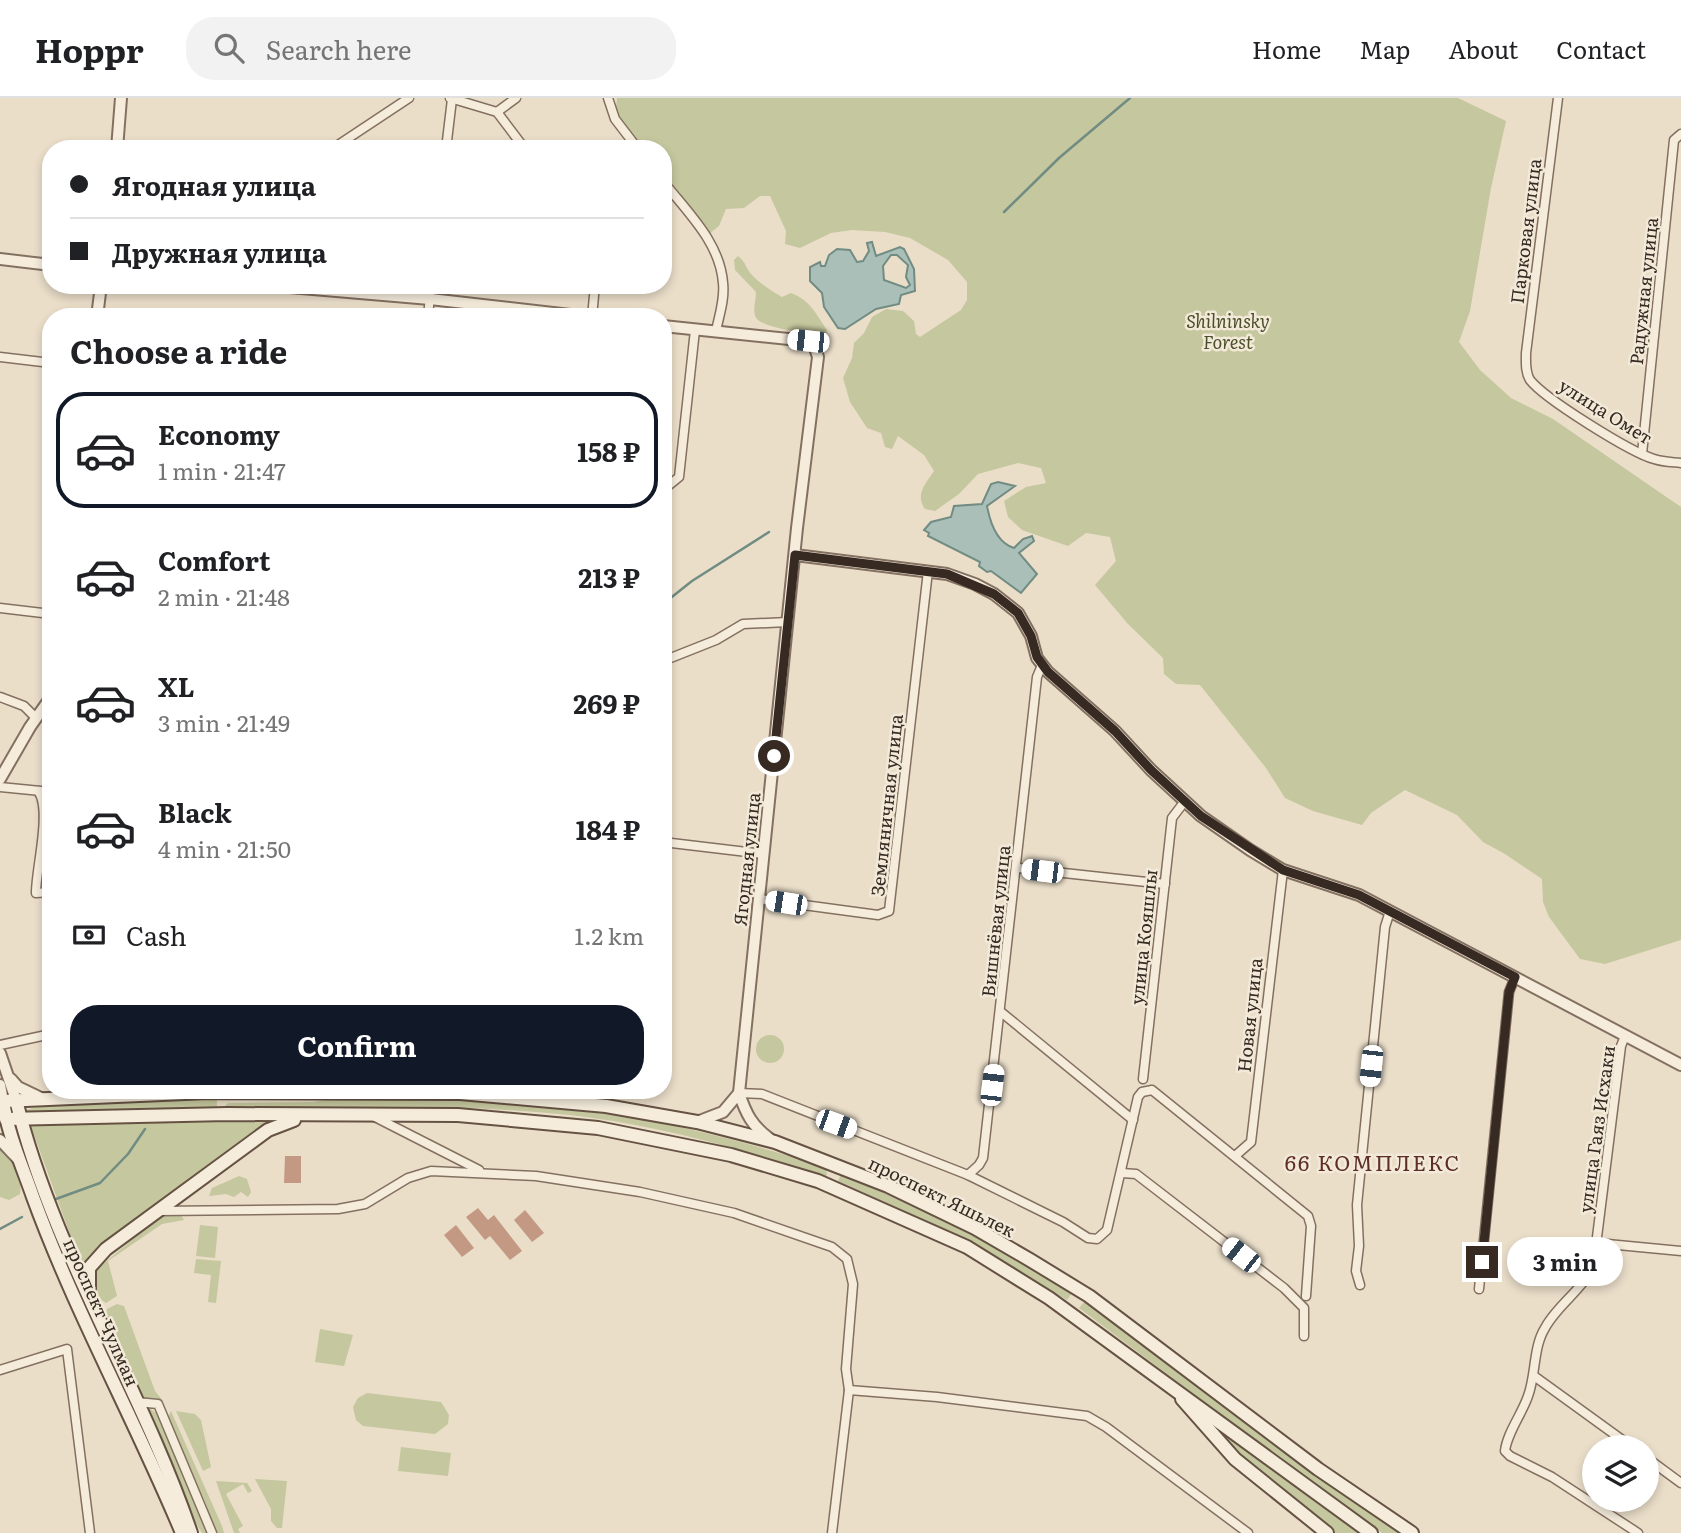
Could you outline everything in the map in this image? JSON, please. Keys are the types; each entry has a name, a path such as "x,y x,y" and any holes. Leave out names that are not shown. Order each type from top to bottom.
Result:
{"main road":[{"name":"проспект Яшьлек","path":"6,1101 41,1098"},
{"path":"222,1099 220,1105 226,1114"},
{"name":"проспект Яшьлек","path":"552,1099 697,1122 775,1142 888,1186 975,1228 1089,1296 1318,1469 1412,1533"},
{"name":"проспект Чулман","path":"6,1101 20,1118 54,1214 191,1533"},
{"name":"проспект Чулман","path":"6,1101 3,1119 64,1276 181,1533"},
{"name":"проспект Яшьлек","path":"3,1119 226,1114 458,1115 598,1128 731,1156 818,1181 967,1247 1073,1315 1168,1382 1371,1533"},
{"path":"156,1211 268,1130 282,1122 315,1116"},
{"path":"818,1181 835,1176 827,1163"},
{"name":"проспект Чулман","path":"92,1303 88,1278 93,1261 156,1211"},
{"path":"1073,1315 1072,1302 1079,1296 1089,1296"},
{"path":"1168,1382 1225,1450 1327,1533"}],"street":[{"path":"118,140 121,98"},
{"path":"346,140 409,98"},
{"path":"447,140 451,98 497,113 518,140"},
{"path":"497,113 516,98"},
{"path":"608,98 615,119 631,140"},
{"name":"Парковая улица","path":"1526,368 1558,98"},
{"name":"Радужная улица","path":"1642,454 1674,140 1681,134"},
{"path":"672,192 711,241 718,257 723,295 716,331 672,327"},
{"path":"0,259 42,264"},
{"path":"372,294 510,308"},
{"path":"429,308 430,294"},
{"path":"672,483 679,477 695,330"},
{"name":"Ягодная улица","path":"716,331 808,341 814,345 818,357 739,1093"},
{"path":"0,357 42,362"},
{"name":"улица Омет","path":"1526,368 1531,381 1558,402 1642,454 1653,459 1681,463"},
{"path":"795,555 928,571 975,584 1007,603 1018,613 1027,627 1042,666 1115,731 1201,816 1283,870 1353,893 1390,911 1681,1065"},
{"name":"Земляничная улица","path":"759,899 878,915 889,911 928,571"},
{"path":"0,608 42,613"},
{"path":"672,657 716,640 743,624 789,622"},
{"name":"Вишнёвая улица","path":"968,1175 979,1166 983,1158 1018,868 1037,677 1042,666"},
{"path":"0,697 42,711"},
{"path":"0,779 42,713"},
{"path":"0,786 42,791"},
{"path":"38,791 42,801 42,833 36,892 42,892"},
{"name":"улица Кояшлы","path":"1143,1079 1172,818 1185,801"},
{"path":"672,843 764,854"},
{"path":"1018,868 1165,884"},
{"name":"Новая улица","path":"1235,1156 1251,1142 1279,883 1283,870"},
{"path":"1360,1285 1356,1271 1359,1246 1357,1205 1385,927 1390,911"},
{"path":"1479,1289 1509,992 1515,977"},
{"path":"1001,1012 1133,1120"},
{"path":"0,1045 42,1036"},
{"name":"улица Гаяз Исхаки","path":"1625,1036 1620,1046 1593,1269 1584,1284 1546,1324 1540,1335 1534,1376 1505,1451 1552,1477 1638,1533"},
{"path":"0,1053 18,1087 41,1098"},
{"path":"6,1068 6,1101"},
{"path":"0,1085 6,1101"},
{"path":"739,1093 762,1094 968,1175 1063,1222 1088,1238 1097,1239 1107,1230 1138,1097 1142,1092 1152,1090 1308,1216 1311,1226 1306,1296"},
{"path":"697,1122 723,1112 739,1093"},
{"path":"739,1093 746,1115 756,1129 775,1142"},
{"path":"370,1114 482,1171"},
{"path":"0,1140 18,1159"},
{"path":"156,1211 338,1209 378,1199 408,1178 422,1172 482,1171 536,1176 640,1192 734,1213 831,1247 847,1259 853,1273 846,1369 849,1390 832,1533"},
{"path":"1122,1173 1136,1174 1284,1288 1304,1308 1304,1336"},
{"path":"1597,1243 1681,1251"},
{"path":"0,1370 67,1349 90,1533"},
{"path":"1534,1376 1615,1435"},
{"path":"849,1390 1062,1411 1093,1419 1248,1533"},
{"path":"136,1402 158,1404 212,1533"},
{"path":"1659,1467 1681,1483"}],"green space":[{"name":"Shilninsky Forest","path":"617,98 1458,98 1506,121 1491,188 1470,311 1459,342 1480,370 1511,398 1553,419 1681,507 1681,940 1605,964 1580,959 1549,917 1543,902 1542,879 1483,842 1457,815 1405,790 1371,813 1362,825 1313,811 1285,798 1266,768 1200,685 1176,684 1164,674 1163,658 1128,624 1095,585 1116,561 1110,537 1086,533 1068,546 1022,530 1008,517 1004,501 1026,487 1046,483 1041,468 1018,463 978,474 959,494 935,511 925,509 921,494 934,471 924,455 898,436 892,449 885,447 881,433 867,428 850,402 843,378 852,358 854,343 864,333 872,317 886,309 903,311 914,321 916,334 920,337 961,310 967,300 967,282 948,260 910,238 885,232 852,230 831,233 800,248 785,244 786,231 770,196 760,196 744,208 726,209 719,226 709,234 672,188 672,140 633,140 615,117"},
{"path":"738,256 752,275 766,287 782,297 791,293 808,304 827,330 826,333 791,331 758,320 754,311 756,292 735,270 734,260"},
{"path":"770,1035 780,1039 784,1049 780,1059 770,1063 760,1059 756,1049 760,1039"},
{"path":"144,1099 217,1099 217,1110 25,1111 46,1106"},
{"path":"331,1099 501,1101 598,1111 742,1142 826,1168 827,1175 824,1177 767,1158 681,1135 593,1118 456,1108 227,1109 225,1106 228,1103 313,1102"},
{"path":"273,1120 164,1198 90,1257 84,1273 29,1121"},
{"path":"0,1143 13,1157 20,1185 20,1194 9,1200 0,1197"},
{"path":"841,1174 970,1231 1072,1293 1067,1300 966,1239 838,1181"},
{"path":"239,1176 247,1179 251,1192 248,1197 241,1192 234,1197 226,1194 209,1196 212,1188"},
{"path":"181,1215 184,1220 162,1224 108,1261 117,1296 106,1303 102,1300 95,1288 97,1269 160,1217"},
{"path":"200,1225 218,1227 215,1258 196,1256"},
{"path":"196,1259 221,1261 216,1303 208,1302 211,1275 194,1273"},
{"path":"1084,1302 1399,1533 1382,1533 1335,1500 1079,1308"},
{"path":"117,1304 124,1306 155,1391 163,1401 143,1398 106,1314 107,1309"},
{"path":"320,1329 353,1335 344,1366 315,1362"},
{"path":"367,1393 441,1402 449,1415 448,1424 435,1434 363,1426 356,1420 353,1407 358,1398"},
{"path":"148,1407 160,1416 209,1533 202,1533 189,1512"},
{"path":"171,1411 224,1533 216,1533 168,1417"},
{"path":"176,1411 195,1414 201,1420 211,1467 203,1471"},
{"path":"1200,1413 1360,1533 1334,1533 1237,1455"},
{"path":"401,1447 451,1453 448,1476 398,1471"},
{"path":"255,1479 287,1481 282,1528 277,1528 271,1521 271,1509"},
{"path":"216,1481 247,1483 252,1491 248,1493 243,1484 226,1494 243,1526 238,1529 240,1533 234,1533"}],"shaded area":[{"path":"872,242 876,256 900,247 904,249 914,269 915,291 901,295 899,304 876,309 845,329 838,328 824,307 822,293 810,281 810,267 820,262 821,266 825,266 829,255 837,249 850,250 857,262 863,261 869,251 867,243","holes":["891,255 897,255 908,265 906,277 910,285 906,288 884,280 883,266"]},
{"path":"998,482 1015,486 987,506 995,531 1003,542 1014,548 1023,539 1032,536 1034,541 1019,553 1037,574 1021,593 991,571 987,572 979,566 980,562 928,536 929,533 924,530 931,522 951,517 954,506 982,504 991,484"}],"building":[{"path":"285,1156 301,1156 301,1183 284,1183"},
{"path":"478,1208 488,1220 494,1215 522,1251 510,1260 490,1236 485,1240 466,1217"},
{"path":"525,1210 544,1233 532,1242 514,1220"},
{"path":"456,1225 474,1248 462,1257 444,1235"}],"waterway":[{"path":"1004,212 1059,158 1130,98"},
{"path":"672,597 769,532"},
{"path":"56,1199 100,1183 128,1154 145,1129"},
{"path":"0,1229 22,1217"}],"district":[{"name":"66 КОМПЛЕКС","path":"1373,1161"}],"route":[{"path":"774,756 795,555 947,574 975,584 1007,603 1027,627 1042,666 1115,731 1151,770 1201,816 1273,865 1359,895 1515,977 1509,992 1482,1262"}]}
